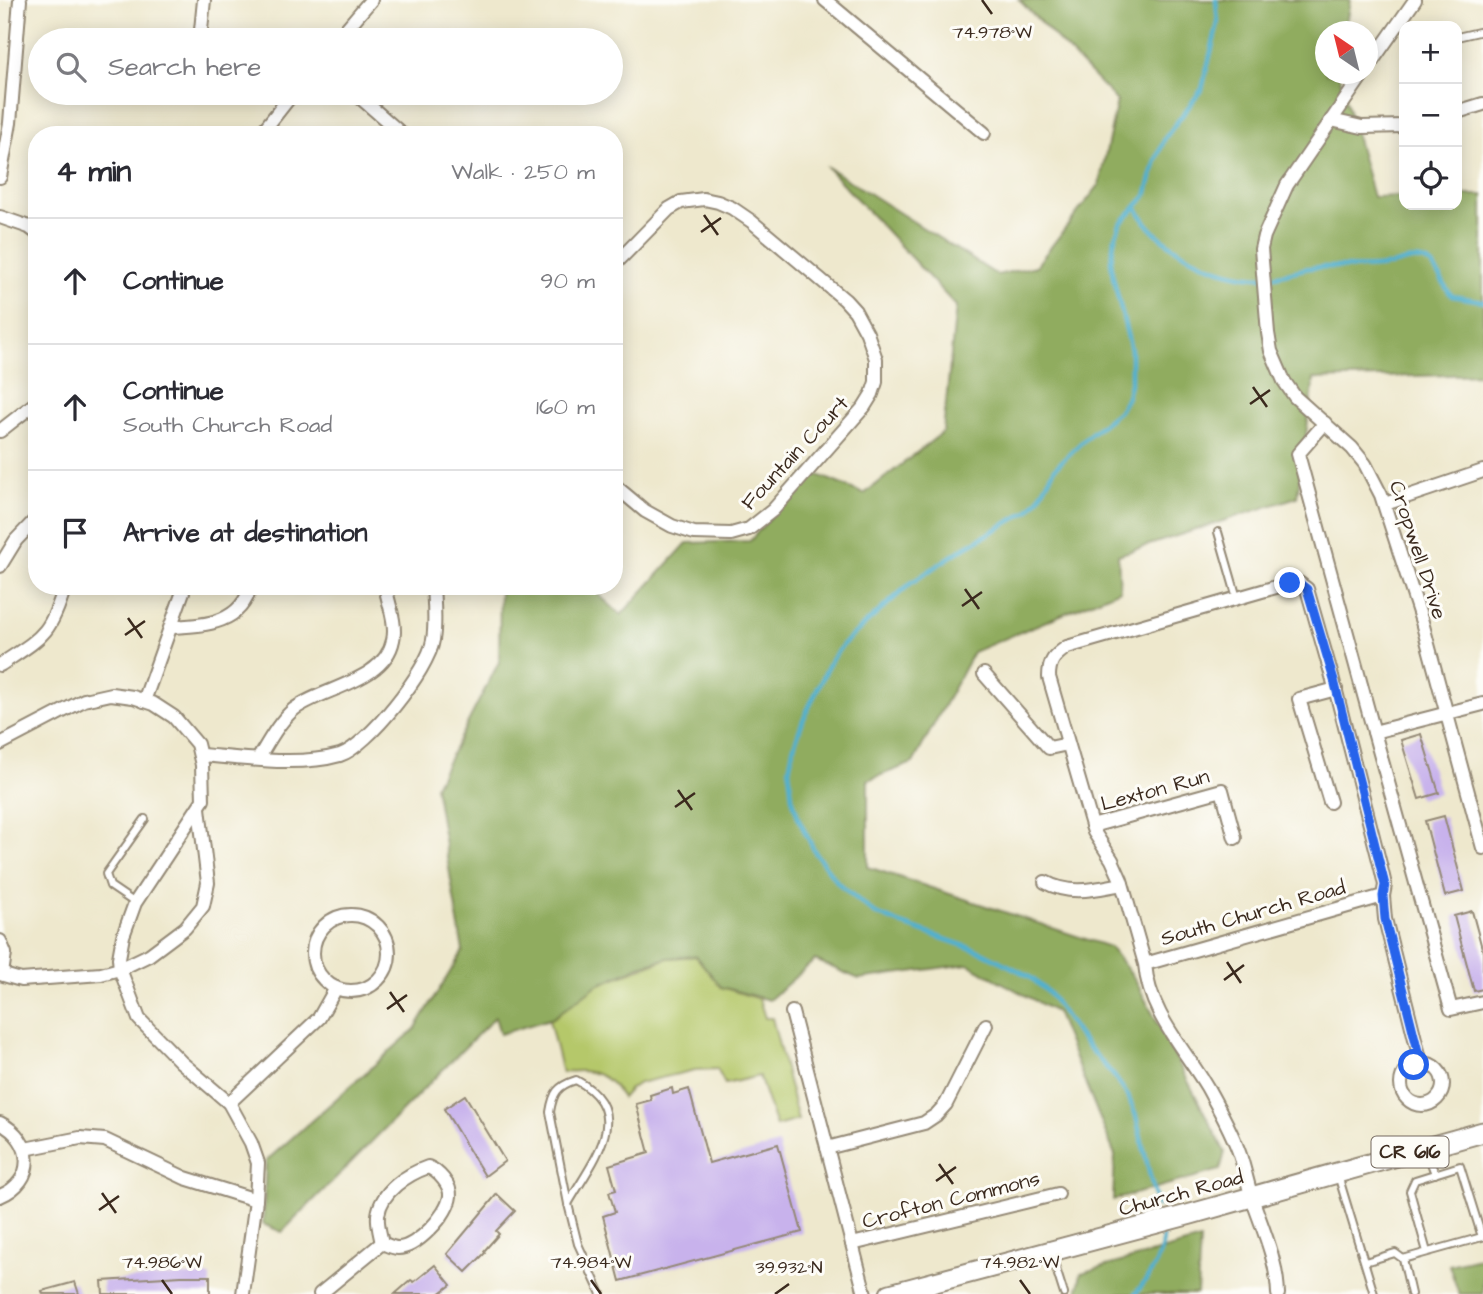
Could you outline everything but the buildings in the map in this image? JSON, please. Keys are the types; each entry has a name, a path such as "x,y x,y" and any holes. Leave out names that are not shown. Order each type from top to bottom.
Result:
{"main road":[{"name":"Church Road","path":"890,1294 1191,1214 1483,1132"}],"street":[{"path":"0,177 10,123 20,0"},
{"path":"201,28 204,0"},
{"path":"347,28 371,0"},
{"path":"825,0 985,133"},
{"path":"1378,52 1416,0"},
{"name":"Cropwell Drive","path":"1356,84 1287,185 1264,236 1261,249 1271,351 1295,397 1352,448 1365,464 1385,504 1422,622 1483,848"},
{"path":"1462,110 1483,104"},
{"path":"267,126 284,105"},
{"path":"368,105 392,126"},
{"path":"1331,120 1362,127 1399,126"},
{"name":"Fountain Court","path":"623,256 669,209 681,202 718,202 751,221 845,300 867,333 876,359 876,382 864,407 773,510 749,529 731,534 694,533 672,527 645,511 623,493"},
{"path":"0,217 28,227"},
{"path":"0,432 28,409"},
{"path":"1325,423 1298,454 1451,1009 1483,1002"},
{"path":"1385,504 1483,471"},
{"path":"0,566 16,540 28,527"},
{"name":"South Church Road","path":"1145,964 1383,896 1385,885 1336,689 1307,589 1299,583 1290,583 1067,647 1055,655 1049,664 1049,677 1092,827 1112,860 1122,884 1145,964 1151,996 1165,1026 1205,1084 1225,1119 1240,1154 1272,1256 1278,1294"},
{"path":"0,665 42,637 53,621 62,595"},
{"path":"144,701 182,595"},
{"path":"172,627 215,624 234,612 244,603 247,595"},
{"path":"258,759 290,712 356,681 384,657 393,640 386,595"},
{"path":"200,755 314,760 342,755 359,745 384,718 421,670 429,655 433,641 434,595"},
{"path":"984,674 1049,748 1068,744"},
{"path":"1330,802 1299,699 1336,689"},
{"path":"0,744 84,699 111,694 154,704 174,717 197,744 203,800 135,903 123,936 119,958 120,969 139,1019 180,1062 229,1103 251,1143 258,1163 256,1200 243,1294"},
{"path":"1374,732 1483,704"},
{"name":"Lexton Run","path":"1092,827 1222,790 1235,838"},
{"path":"0,941 5,953 1,974 21,980 101,974 120,969 149,954 185,928 203,905 208,883 199,808"},
{"path":"1045,882 1058,890 1075,891 1122,884"},
{"path":"1383,896 1385,919 1421,1063"},
{"path":"339,916 363,916 375,922 384,932 389,944 386,970 378,980 367,987 354,991 336,988 321,976 315,966 314,942 328,922 339,916"},
{"path":"229,1103 320,1018 336,988"},
{"name":"Crofton Commons","path":"792,1012 865,1294"},
{"path":"827,1148 923,1123 936,1115 946,1104 985,1025"},
{"path":"0,1123 11,1128 20,1137 27,1161 18,1184 0,1196"},
{"path":"25,1149 80,1138 106,1140 185,1178 256,1200"},
{"path":"428,1167 436,1170 448,1188 450,1195 447,1206 423,1237 411,1245 396,1248 382,1243 377,1219 386,1195 417,1171 428,1167"},
{"name":"Crofton Commons","path":"852,1244 1058,1194"},
{"path":"320,1294 382,1243"}],"lane":[{"path":"1462,36 1483,31"},
{"path":"1218,532 1237,598"},
{"path":"135,903 110,886 106,874 145,819"},
{"path":"568,1204 600,1147 608,1126 606,1110 597,1096 576,1080 563,1084 558,1090 553,1097 550,1112 568,1204 578,1244 601,1294"},
{"path":"1426,1148 1434,1174"},
{"path":"1403,1259 1482,1237 1460,1166 1415,1180 1410,1191 1427,1252"},
{"path":"1337,1173 1374,1294"},
{"path":"1051,1252 1064,1294"},
{"path":"1365,1262 1395,1253 1403,1259 1412,1294"}],"green space":[{"path":"1019,0 1350,0 1347,21 1315,21 1315,84 1342,84 1373,197 1399,196 1399,210 1462,210 1462,195 1483,195 1483,374 1314,379 1297,497 1118,555 1120,590 973,652 913,763 868,780 868,867 1110,947 1134,978 1225,1152 1220,1170 1113,1200 1115,1155 1056,1012 968,964 859,979 815,960 769,1000 721,987 696,956 668,958 640,966 597,985 553,1018 500,1034 495,1017 282,1232 263,1224 266,1161 415,1029 463,951 435,786 499,662 500,595 599,595 621,615 687,543 750,541 809,471 864,494 943,432 956,306 826,166 997,275 1036,266 1099,185 1117,101"},
{"path":"696,956 721,987 759,999 765,1018 772,1018 798,1120 776,1126 759,1076 725,1084 717,1069 695,1070 639,1083 622,1098 611,1083 597,1074 581,1071 562,1073 549,1020 597,985 668,958"},
{"path":"1200,1240 1197,1294 1077,1294 1081,1273"},
{"path":"1483,1257 1483,1294 1459,1294 1449,1265"}],"waterway":[{"path":"1157,1206 1136,1116 1128,1096 1078,1035 1049,993 1029,976 982,952 874,913 838,883 816,854 799,820 792,797 789,770 803,720 831,660 844,643 911,583 962,549 1028,511 1039,498 1055,468 1119,411 1127,397 1131,379 1131,350 1113,277 1111,261 1114,241 1120,224 1146,196 1165,138 1202,89 1218,23 1216,0"},
{"path":"1137,208 1159,236 1174,247 1191,258 1228,272 1269,277 1310,268 1376,267 1422,260 1434,269 1452,296 1483,301"},
{"path":"1135,1294 1154,1268 1163,1237"}],"route":[{"path":"1290,583 1299,583 1307,589 1334,680 1385,885 1385,919 1421,1063 1414,1065"}]}
